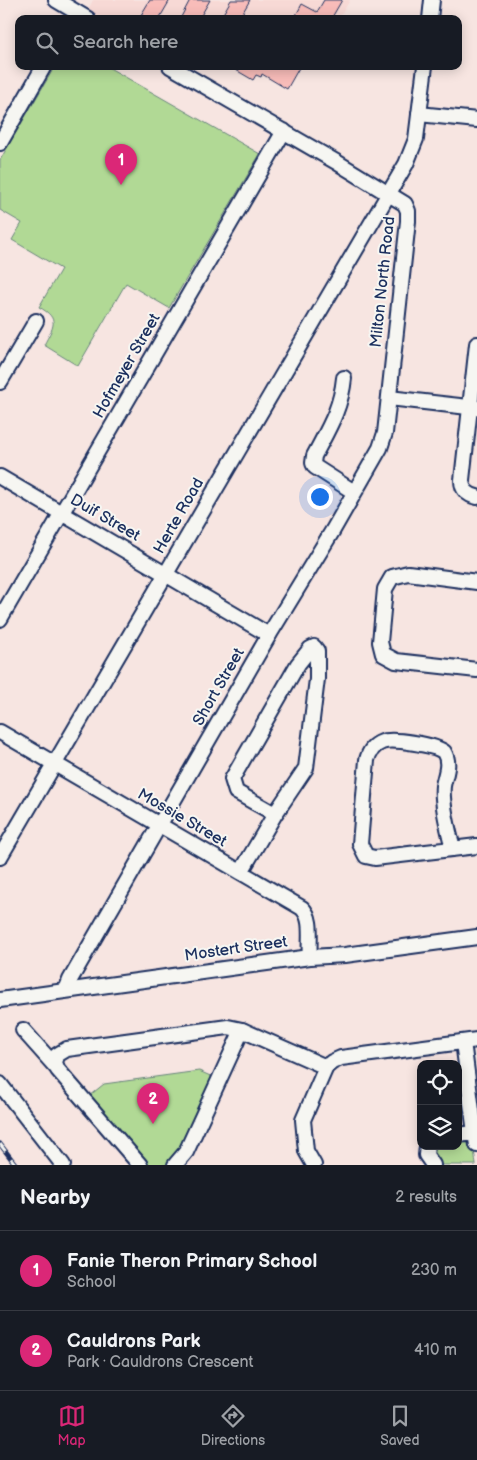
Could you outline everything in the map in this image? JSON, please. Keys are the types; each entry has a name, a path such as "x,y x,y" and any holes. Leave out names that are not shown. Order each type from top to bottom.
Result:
{"street":[{"path":"56,0 79,12"},
{"path":"430,15 432,0"},
{"path":"0,143 42,70"},
{"path":"177,70 388,192"},
{"name":"Milton North Road","path":"389,398 408,211 405,204 388,192 402,171 414,146 424,70"},
{"path":"419,114 477,120"},
{"name":"Hofmeyer Street","path":"0,619 284,131"},
{"name":"Herte Road","path":"0,856 388,192"},
{"path":"0,382 36,321"},
{"path":"477,344 474,407 462,485 468,494 477,497"},
{"path":"344,378 338,411 314,456 313,463 315,467 354,492"},
{"path":"389,398 474,407"},
{"name":"Short Street","path":"66,990 269,634 333,530 380,448 385,433 389,398"},
{"name":"Duif Street","path":"0,477 269,634"},
{"path":"477,582 408,573 392,577 385,589 380,642 383,654 396,661 477,670"},
{"path":"241,872 275,814 306,768 317,679 318,651 314,648 310,649 298,664 232,779 236,792 275,814"},
{"name":"Mossie Street","path":"0,732 305,911 310,920 308,944 310,957"},
{"path":"453,849 447,823 443,788 448,767 448,760 444,752 431,747 392,741 383,742 375,746 367,760 360,844 363,852 370,858 375,858 453,849 477,846"},
{"name":"Mostert Street","path":"0,1000 310,957 345,955 477,937"},
{"path":"56,1067 57,1055 67,1049 228,1027 242,1030 326,1067"},
{"path":"23,1030 140,1165"},
{"path":"175,1165 186,1152 242,1030"},
{"path":"314,1165 306,1151 303,1120 326,1067 341,1058 470,1041 476,1139 462,1136"},
{"path":"0,1084 63,1165"},
{"path":"427,1150 426,1155 433,1165"}],"shaded area":[{"path":"93,0 350,0 341,15 85,15"}],"green space":[{"path":"53,70 113,70 260,154 169,308 126,283 78,366 44,345 52,328 53,320 46,311 39,307 61,269 12,240 22,223 0,210 0,160"},
{"path":"199,1071 215,1078 176,1158 168,1165 147,1165 89,1096 104,1084"},
{"path":"462,1141 464,1141 473,1148 476,1165 439,1165 432,1154 433,1150 462,1150"}],"building":[{"path":"150,0 170,0 161,15 141,15"},
{"path":"190,0 210,0 201,15 182,15"},
{"path":"231,0 250,0 241,15 222,15"},
{"path":"324,0 342,0 333,15 296,15 302,4 317,12"},
{"path":"236,70 298,70 287,89 262,74 261,77 256,75 253,80"}],"railway":[{"path":"0,1144 16,1165"}],"place":[{"name":"Fanie Theron Primary School","path":"121,185"},
{"name":"Cauldrons Park","path":"153,1124"}]}
